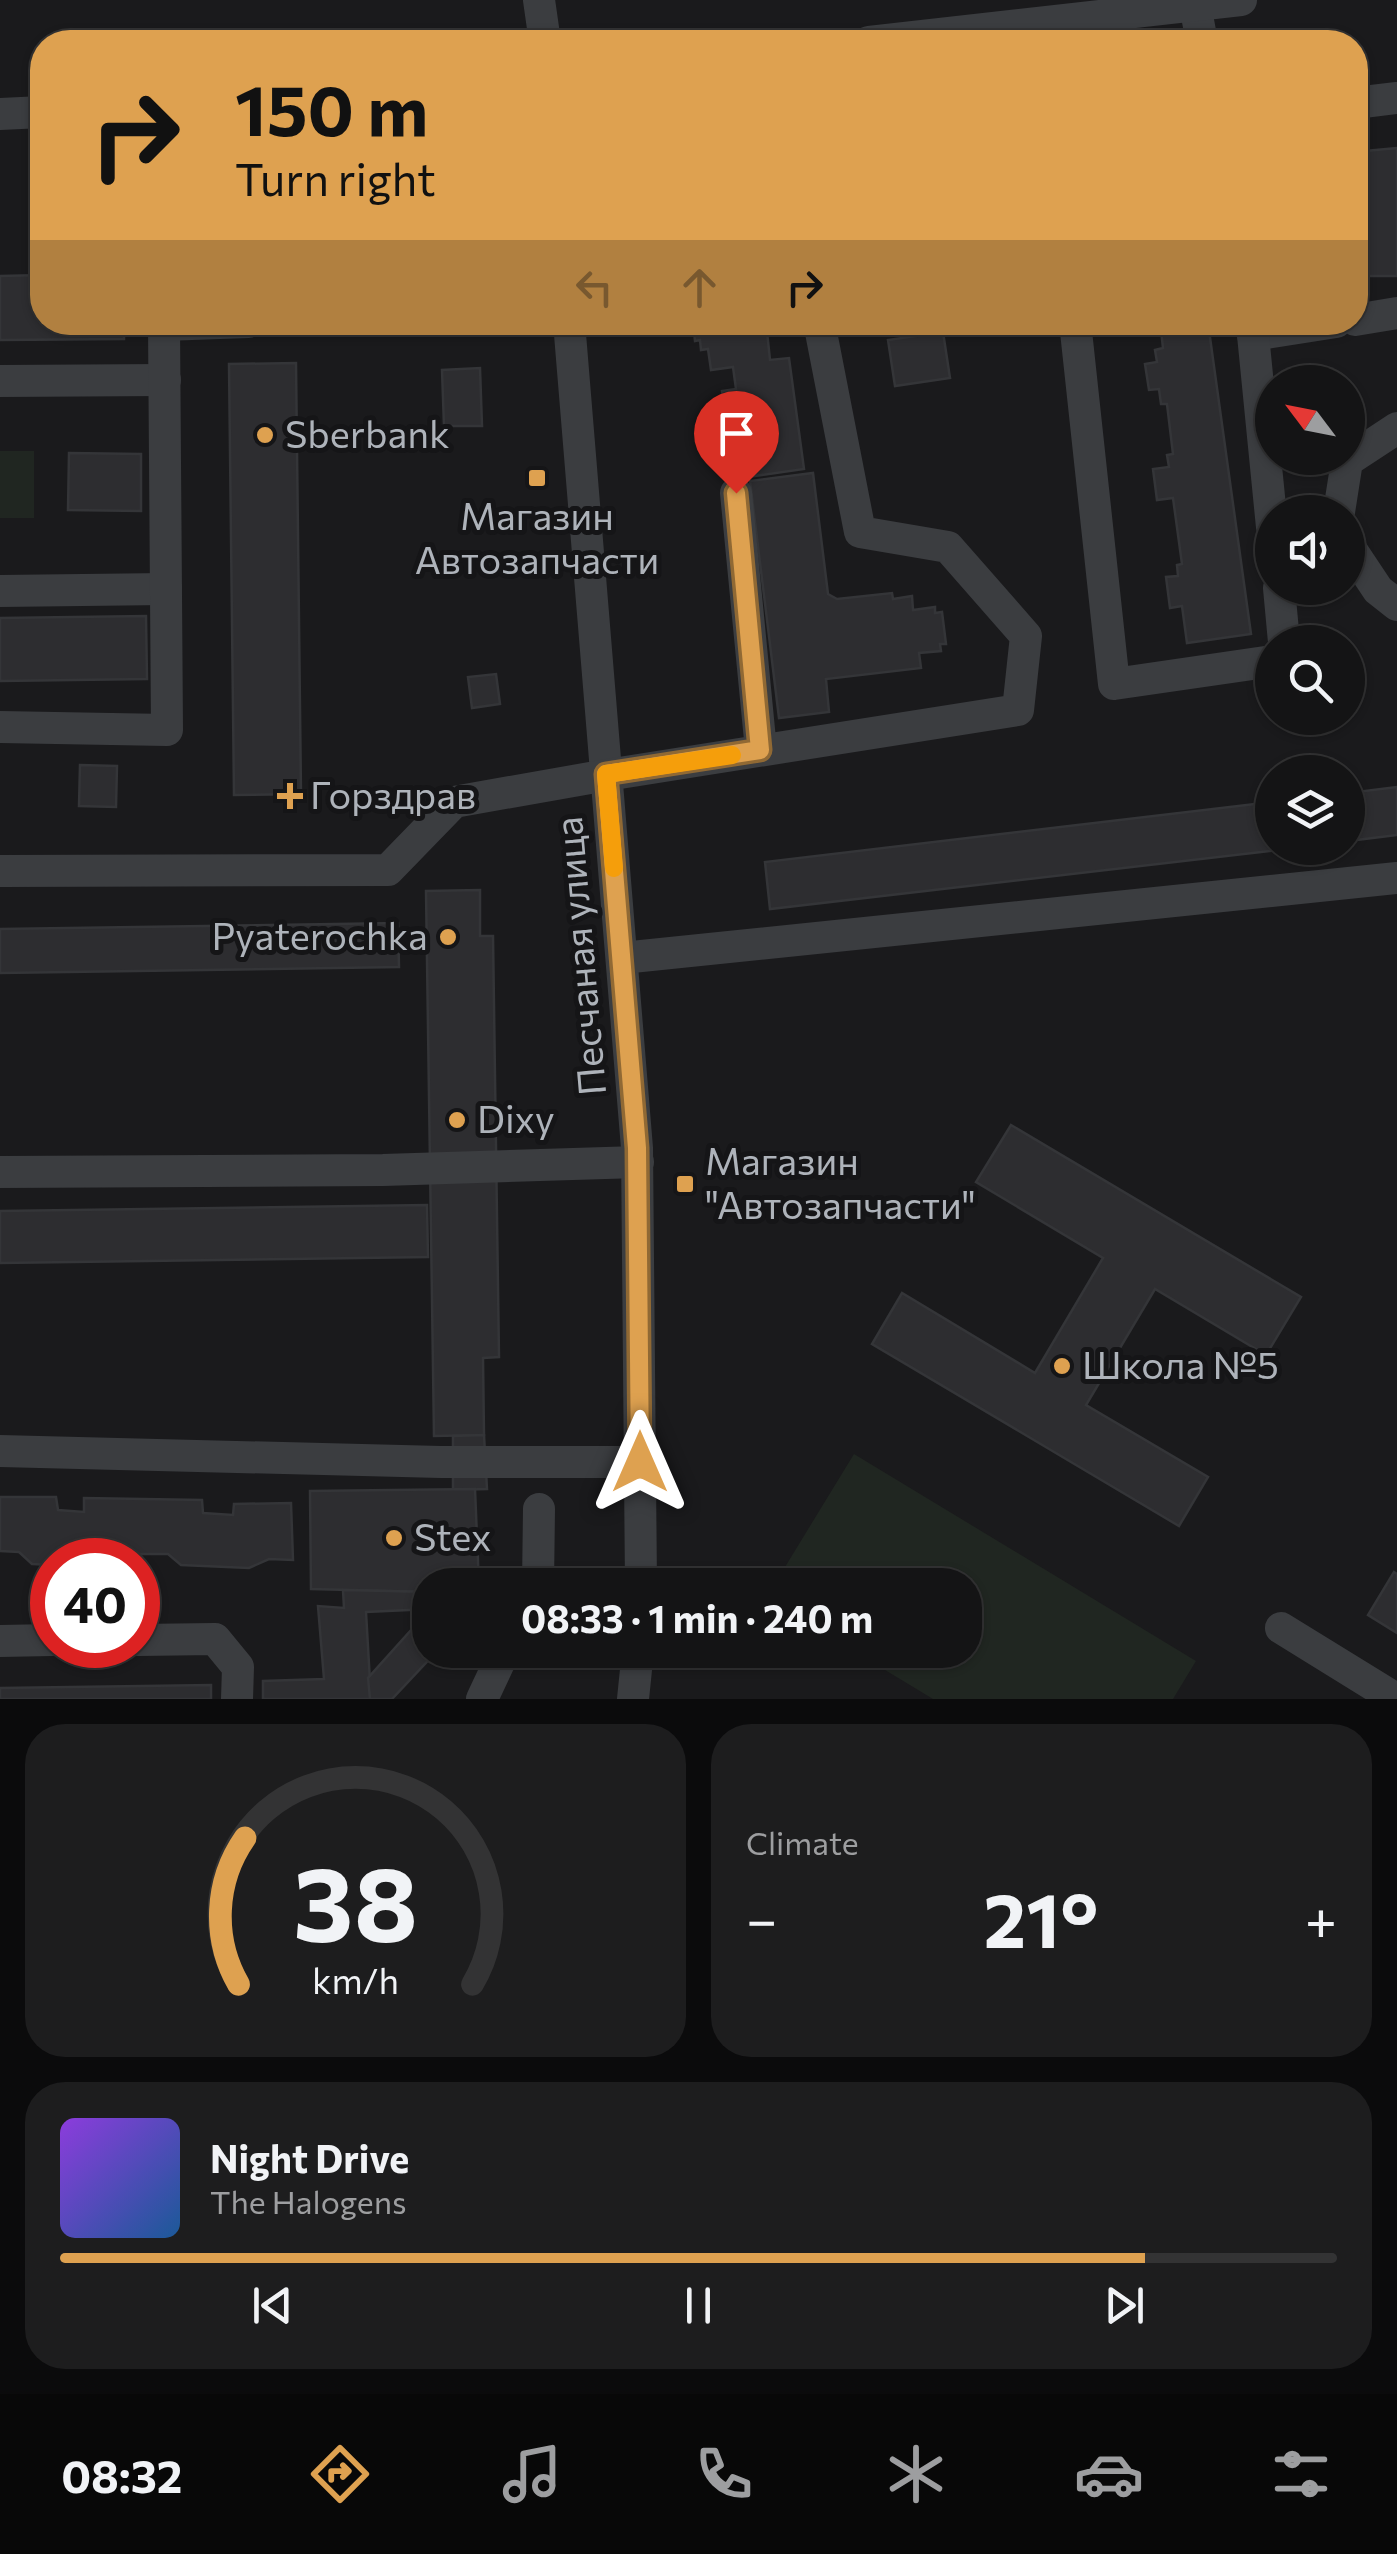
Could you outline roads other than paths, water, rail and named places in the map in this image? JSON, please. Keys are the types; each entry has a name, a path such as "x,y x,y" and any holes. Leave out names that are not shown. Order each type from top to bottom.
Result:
{"street":[{"path":"539,0 543,30"},
{"path":"949,30 1097,8 1241,0"},
{"path":"1196,5 1200,30"},
{"path":"1368,101 1397,98"},
{"path":"0,114 30,113"},
{"path":"1368,318 1397,313"},
{"path":"0,727 167,730 164,335"},
{"name":"Песчаная улица","path":"570,335 638,1162 641,1568"},
{"path":"0,871 388,870 454,802 606,774 1018,710 1026,636 948,547 860,532 822,335"},
{"path":"1076,335 1114,684 1255,663"},
{"path":"1253,335 1257,365"},
{"path":"0,382 165,380"},
{"path":"1365,446 1397,428"},
{"path":"736,493 760,750"},
{"path":"1365,570 1378,590 1397,605"},
{"path":"0,591 166,589"},
{"path":"622,958 1397,878"},
{"path":"0,1172 383,1170 638,1162"},
{"path":"0,1452 440,1462 640,1462"},
{"path":"538,1568 539,1509"},
{"path":"1281,1628 1396,1699"},
{"path":"0,1641 30,1640"},
{"path":"160,1640 215,1640 238,1667 247,1695"},
{"path":"482,1699 497,1668"},
{"path":"633,1699 636,1668"}],"place":[{"name":"Sberbank","path":"265,435"},
{"name":"Магазин Автозапчасти","path":"537,478"},
{"name":"Горздрав","path":"290,796"},
{"name":"Pyaterochka","path":"448,937"},
{"name":"Dixy","path":"457,1120"},
{"name":"Магазин \"Автозапчасти\"","path":"685,1184"},
{"name":"Школа №5","path":"1062,1366"},
{"name":"Stex","path":"394,1538"}]}
